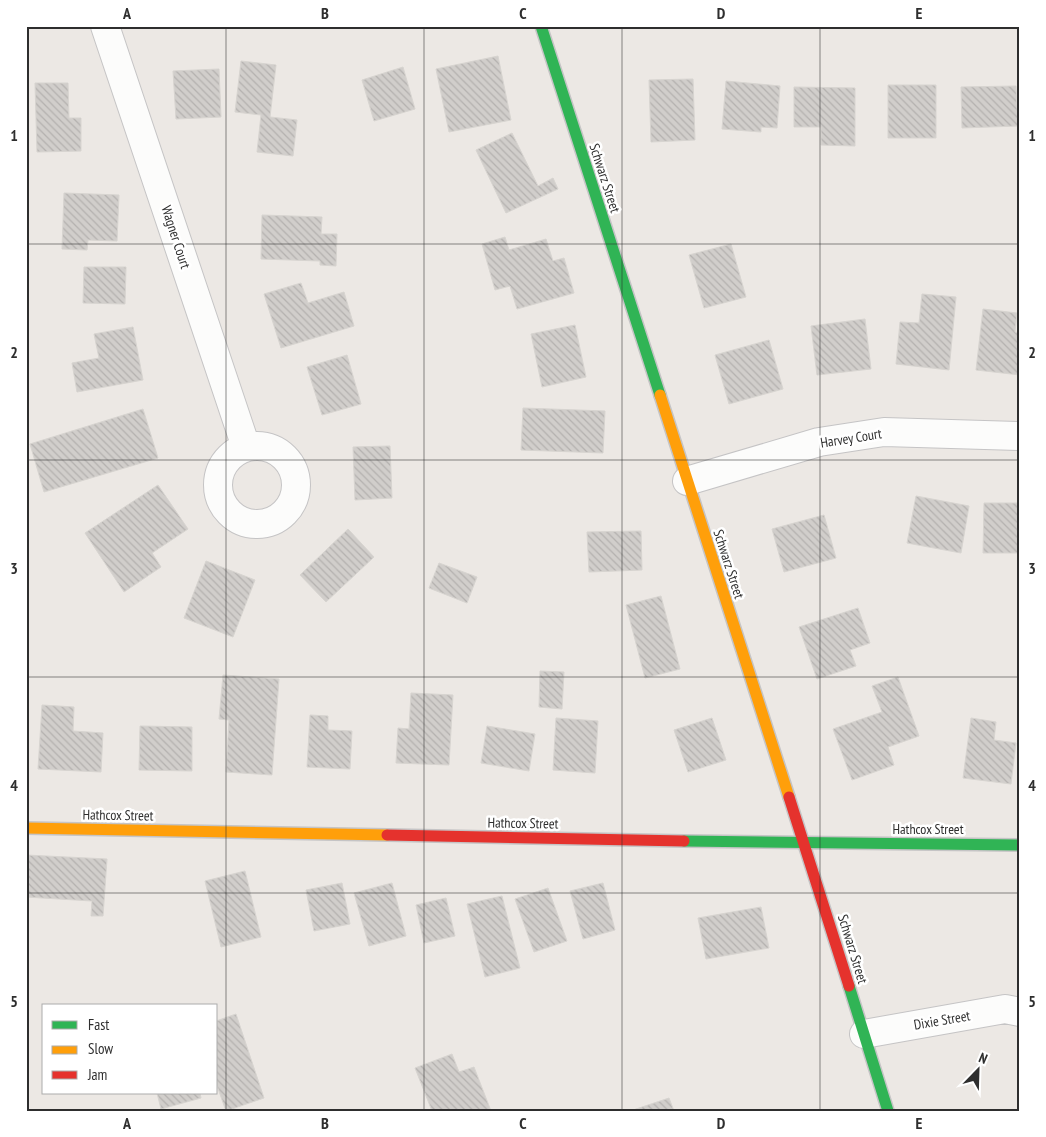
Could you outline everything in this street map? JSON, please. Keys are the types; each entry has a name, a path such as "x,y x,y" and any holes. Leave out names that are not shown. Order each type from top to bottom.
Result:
{"street":[{"name":"Wagner Court","path":"106,26 246,447"},
{"name":"Schwarz Street","path":"541,26 804,843 888,1111"},
{"name":"Harvey Court","path":"687,481 819,442 884,432 1020,436"},
{"name":"Hathcox Street","path":"26,828 804,843 1020,844"},
{"name":"Dixie Street","path":"864,1034 1005,1009 1020,1012"}],"building":[{"path":"498,56 511,120 449,132 436,69"},
{"path":"241,61 276,65 270,117 297,120 293,156 257,152 261,115 235,112"},
{"path":"403,67 415,109 374,121 362,80"},
{"path":"219,69 221,117 176,119 173,71"},
{"path":"693,79 695,140 651,142 649,80"},
{"path":"726,81 780,86 777,128 761,127 761,132 722,129"},
{"path":"35,83 68,83 69,118 81,118 81,151 37,152"},
{"path":"888,85 936,85 936,138 888,138"},
{"path":"1016,86 1018,126 962,128 961,87"},
{"path":"794,87 855,88 855,146 821,145 821,127 794,127"},
{"path":"512,133 538,186 553,178 558,189 506,213 476,150"},
{"path":"64,193 119,195 117,241 88,240 87,250 62,249"},
{"path":"262,215 322,217 321,234 337,234 336,266 320,265 320,261 261,259"},
{"path":"505,237 509,250 546,239 553,261 564,258 574,293 517,309 510,286 495,290 482,244"},
{"path":"731,244 746,297 704,308 689,255"},
{"path":"84,267 126,267 125,304 83,303"},
{"path":"301,283 308,303 344,292 354,326 281,348 264,294"},
{"path":"922,294 956,297 949,370 896,364 900,322 919,323"},
{"path":"983,309 1017,313 1015,332 1020,333 1020,375 976,370"},
{"path":"865,319 871,369 817,375 811,326"},
{"path":"575,325 586,377 542,387 531,334"},
{"path":"133,327 143,380 77,392 72,363 99,358 94,334"},
{"path":"769,340 783,389 729,404 715,355"},
{"path":"347,355 361,404 322,415 307,367"},
{"path":"523,408 605,411 603,453 521,450"},
{"path":"143,409 158,458 44,492 30,444"},
{"path":"390,446 392,498 355,500 353,447"},
{"path":"158,485 188,529 152,553 161,567 124,592 85,533"},
{"path":"916,496 969,506 961,553 907,543"},
{"path":"984,503 1020,503 1020,553 983,553"},
{"path":"824,515 836,558 784,572 772,529"},
{"path":"348,529 374,557 326,602 300,575"},
{"path":"641,531 642,570 589,572 587,532"},
{"path":"206,561 255,580 233,637 184,618"},
{"path":"439,563 477,577 467,603 429,588"},
{"path":"661,596 680,669 645,678 626,605"},
{"path":"858,608 870,643 850,650 856,666 817,679 799,627"},
{"path":"540,671 564,672 562,709 539,707"},
{"path":"223,675 279,679 272,775 226,772 229,720 219,719"},
{"path":"898,677 919,736 888,747 894,765 852,780 833,729 882,712 872,686"},
{"path":"411,693 453,695 449,765 396,763 398,728 409,729"},
{"path":"42,705 74,707 73,731 103,733 101,772 38,769"},
{"path":"310,715 328,716 328,730 352,731 350,769 307,767"},
{"path":"556,718 598,721 595,773 553,770"},
{"path":"712,718 726,760 688,772 674,730"},
{"path":"971,718 996,722 994,740 1016,743 1011,784 963,778"},
{"path":"140,726 192,727 192,771 139,770"},
{"path":"487,726 535,734 529,771 481,763"},
{"path":"26,855 107,859 103,916 91,916 92,901 26,897"},
{"path":"245,871 261,937 221,947 205,881"},
{"path":"342,883 350,924 314,931 306,890"},
{"path":"392,883 406,936 369,946 354,893"},
{"path":"603,883 615,930 583,939 570,891"},
{"path":"548,888 567,941 534,952 515,899"},
{"path":"502,896 520,968 485,977 467,904"},
{"path":"446,898 455,936 424,943 416,905"},
{"path":"761,907 769,948 706,959 698,918"},
{"path":"236,1014 264,1098 226,1111 218,1089 218,1020"},
{"path":"452,1054 459,1072 474,1067 491,1111 432,1111 415,1068"},
{"path":"157,1094 200,1094 201,1098 161,1109"},
{"path":"669,1098 674,1111 633,1110"}],"traffic: fast":[{"path":"541,26 660,395"},
{"path":"684,841 1020,845"},
{"path":"849,986 888,1111"}],"traffic: slow":[{"path":"660,395 789,797"},
{"path":"26,828 387,835"}],"traffic: jam":[{"path":"789,797 849,986"},
{"path":"387,835 684,841"}]}
